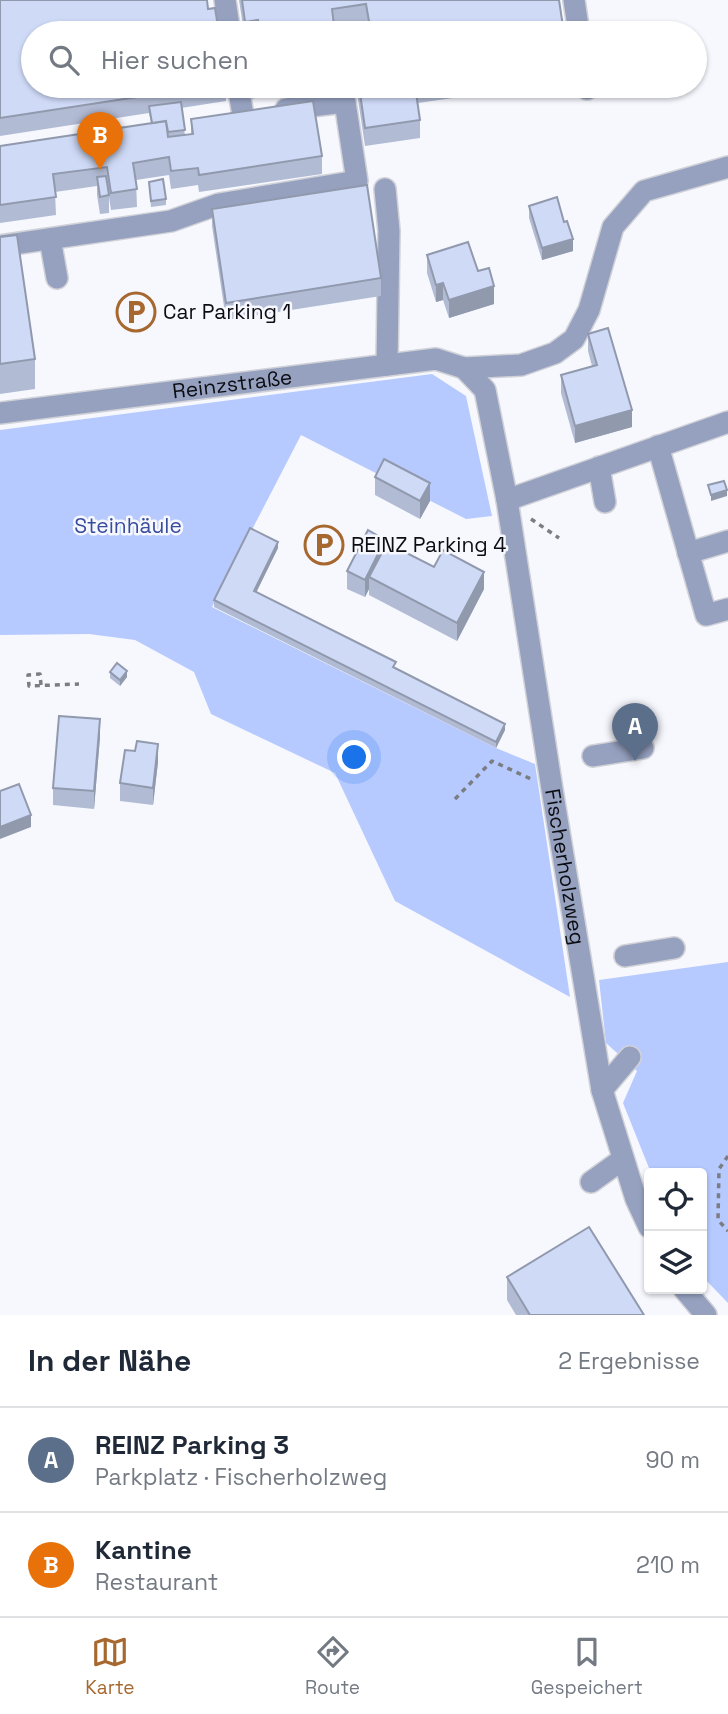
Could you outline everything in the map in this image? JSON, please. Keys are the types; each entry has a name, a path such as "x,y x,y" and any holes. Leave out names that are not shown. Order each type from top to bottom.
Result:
{"street":[{"path":"225,0 228,21"},
{"path":"574,0 577,21"},
{"path":"240,98 243,115"},
{"path":"0,246 171,221 219,204 357,181 345,102 219,118"},
{"name":"Reinzstraße","path":"0,413 436,359 464,368 521,365 555,353 574,339 589,310 613,227 644,191 728,167"},
{"path":"385,189 389,231 387,365"},
{"path":"50,239 57,278"},
{"name":"Fischerholzweg","path":"464,368 485,390 507,500 602,1090 636,1199 644,1216"},
{"path":"507,500 728,422"},
{"path":"658,446 706,615 728,609"},
{"path":"599,467 605,502"},
{"path":"688,553 728,541"},
{"path":"593,756 643,748"},
{"path":"625,956 674,948"},
{"path":"602,1090 631,1057"},
{"path":"591,1182 623,1159"},
{"path":"688,1294 706,1315"}],"path":[{"path":"41,685 40,674 28,676 29,686 79,684"},
{"path":"455,799 492,761 552,789"},
{"path":"728,1156 719,1169 719,1220 728,1231"}],"green space":[{"name":"Steinhäule","path":"432,374 466,396 492,516 466,519 301,435 212,607 496,748 535,764 570,997 395,901 335,773 211,714 194,672 135,640 89,634 0,635 0,430"},
{"path":"728,962 728,1303 707,1281 707,1168 649,1168 623,1103 637,1071 606,1043 599,980"}],"building":[{"path":"0,0 207,0 208,9 215,8 217,21 21,21 21,98 131,98 0,118"},
{"path":"242,0 559,0 562,21 369,21 366,4 332,9 334,21 245,21"},
{"path":"361,98 417,98 420,120 365,128"},
{"path":"313,101 322,156 199,175 198,168 171,171 169,157 133,163 137,189 111,193 107,167 53,174 56,197 0,205 0,146 166,121 168,137 193,134 191,119"},
{"path":"181,102 185,130 168,132 166,121 152,123 149,106"},
{"path":"106,176 109,195 100,197 97,177"},
{"path":"163,179 166,199 151,201 149,182"},
{"path":"367,185 381,278 226,303 212,209"},
{"path":"557,197 564,222 567,221 573,239 542,248 529,206"},
{"path":"17,235 35,359 0,364 0,237"},
{"path":"468,242 478,271 489,268 494,286 449,300 443,283 436,285 427,255"},
{"path":"608,328 632,410 575,426 561,375 597,365 588,334"},
{"path":"384,459 430,483 420,501 375,477"},
{"path":"724,481 727,490 711,495 708,485"},
{"path":"250,528 278,542 254,591 396,662 393,667 505,724 496,742 214,600"},
{"path":"368,530 385,540 365,580 347,571"},
{"path":"387,543 434,567 443,550 484,572 457,623 369,577"},
{"path":"117,663 127,671 120,680 110,672"},
{"path":"59,716 100,719 94,791 53,788"},
{"path":"137,741 158,744 153,788 120,783 125,750 135,751"},
{"path":"19,784 31,815 0,827 0,791"},
{"path":"589,1227 644,1315 530,1315 507,1277"}],"place":[{"name":"Kantine","path":"100,170"},
{"name":"Car Parking 1","path":"136,312"},
{"name":"REINZ Parking 4","path":"324,545"},
{"name":"REINZ Parking 3","path":"635,761"}]}
